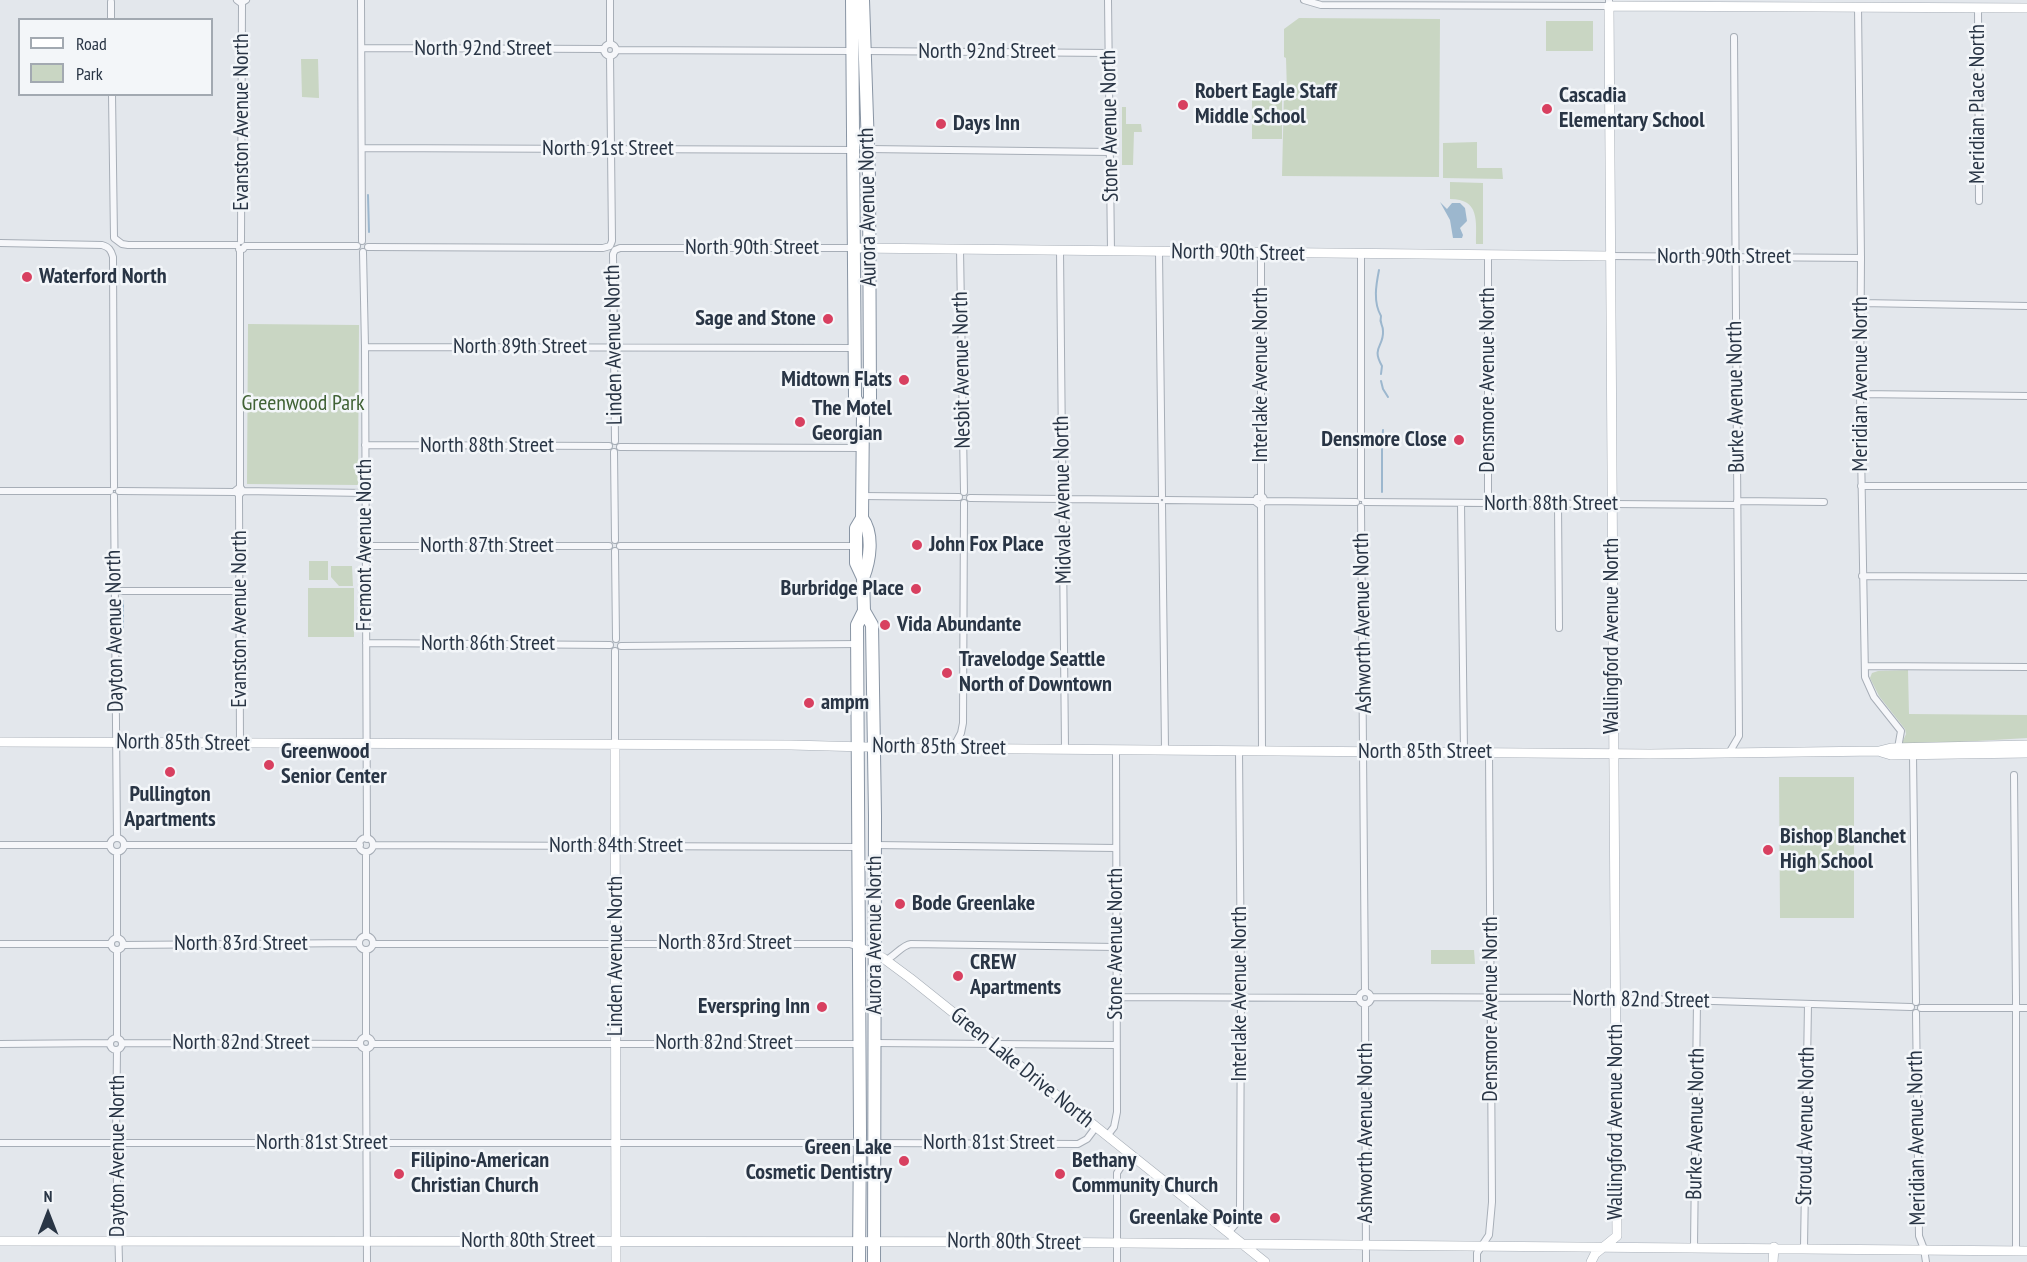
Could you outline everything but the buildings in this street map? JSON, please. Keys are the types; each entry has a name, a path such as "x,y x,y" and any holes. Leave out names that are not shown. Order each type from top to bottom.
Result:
{"highway":[{"name":"Aurora Avenue North","path":"852,0 868,149 870,399 863,412 862,518 856,528 856,563 863,578 864,611 872,625 875,844 874,1262"},
{"name":"Aurora Avenue North","path":"863,0 853,93 855,398 863,412"},
{"path":"853,93 860,101 861,122 867,126"},
{"name":"Aurora Avenue North","path":"862,518 868,526 869,547 869,564 863,578"},
{"name":"Aurora Avenue North","path":"859,1262 860,948 853,847 858,746 857,625 864,611"}],"street":[{"path":"360,0 363,148 360,244"},
{"path":"610,0 610,44"},
{"name":"Stone Avenue North","path":"1108,0 1111,251"},
{"path":"1304,0 1315,1 1321,5 1750,3 1858,7 2027,8"},
{"path":"111,1 111,18"},
{"name":"Evanston Avenue North","path":"240,744 242,1"},
{"name":"Wallingford Avenue North","path":"1592,1262 1595,1254 1617,1236 1609,3"},
{"name":"Meridian Avenue North","path":"1858,7 1860,394 1865,676 1868,688 1876,701 1901,731 1898,748"},
{"name":"Meridian Place North","path":"1978,7 1979,201"},
{"name":"Burke Avenue North","path":"1728,754 1739,736 1734,38"},
{"path":"610,44 615,46 616,50 615,54 610,56 604,49 610,44"},
{"name":"North 92nd Street","path":"362,48 604,49"},
{"name":"North 92nd Street","path":"616,50 1109,53"},
{"name":"Linden Avenue North","path":"610,56 615,346 615,445 610,450 614,452 615,540"},
{"path":"112,96 114,238 117,241 128,245 241,246 366,243 366,249"},
{"name":"North 91st Street","path":"363,148 854,150"},
{"path":"868,149 1110,152"},
{"name":"Dayton Avenue North","path":"0,243 102,245 109,248 113,257 117,838"},
{"name":"North 90th Street","path":"366,249 869,248 1261,254 1861,258"},
{"name":"Fremont Avenue North","path":"366,249 367,839"},
{"name":"Nesbit Avenue North","path":"960,249 964,492 969,494 964,499"},
{"name":"Midvale Avenue North","path":"1060,251 1065,748"},
{"path":"1159,252 1165,749"},
{"name":"Interlake Avenue North","path":"1261,254 1262,751"},
{"name":"Ashworth Avenue North","path":"1361,255 1361,502 1368,995"},
{"name":"Densmore Avenue North","path":"1488,256 1488,503"},
{"path":"1861,303 2027,306"},
{"name":"North 89th Street","path":"365,347 856,348"},
{"path":"1860,394 2027,396"},
{"name":"North 88th Street","path":"365,445 863,448"},
{"path":"1861,486 2027,486"},
{"path":"0,491 365,493"},
{"name":"North 88th Street","path":"862,496 964,499 1558,504 1824,502"},
{"path":"953,748 961,733 963,723 964,499"},
{"name":"Densmore Avenue North","path":"1461,503 1464,752"},
{"path":"1558,504 1559,628"},
{"path":"620,546 618,541 612,541 616,639 620,641 621,646"},
{"name":"North 87th Street","path":"366,546 612,548"},
{"path":"612,548 618,550 620,546 856,546"},
{"path":"1862,576 2027,577"},
{"path":"115,591 240,591"},
{"path":"616,639 611,641 610,645 615,651 621,646 858,644"},
{"name":"North 86th Street","path":"366,643 610,645"},
{"name":"Linden Avenue North","path":"615,651 616,1262"},
{"path":"1865,666 2027,667"},
{"name":"North 85th Street","path":"0,742 615,744 1728,754 1878,752 1898,748 2027,745"},
{"name":"Stone Avenue North","path":"1107,1136 1114,1127 1116,1117 1116,749"},
{"name":"Interlake Avenue North","path":"1227,1233 1237,1223 1240,1212 1239,750"},
{"name":"Densmore Avenue North","path":"1477,1262 1478,1253 1489,1235 1491,1213 1489,752"},
{"name":"North 85th Street","path":"1878,752 1891,755 2027,753"},
{"path":"1913,755 1912,1011 2027,1008"},
{"path":"2013,774 2016,1251"},
{"path":"110,845 112,840 117,838 124,845"},
{"path":"360,845 367,839 371,841 372,849 366,852"},
{"path":"0,844 110,845"},
{"path":"875,844 1116,848"},
{"path":"110,845 112,850 117,852 123,850 124,845"},
{"path":"124,845 360,845"},
{"path":"360,845 366,852"},
{"name":"North 84th Street","path":"373,845 853,847"},
{"path":"117,852 117,938"},
{"path":"366,852 366,936"},
{"path":"366,936 361,938 359,943 366,951"},
{"path":"366,936 370,937 374,944 366,951"},
{"path":"110,944 112,939 122,940 123,945 117,951"},
{"name":"North 83rd Street","path":"123,945 359,943"},
{"path":"0,944 110,944"},
{"path":"110,944 117,951"},
{"name":"North 83rd Street","path":"374,944 850,944 860,948"},
{"path":"886,960 897,954 904,946 911,944 1116,947"},
{"name":"Green Lake Drive North","path":"860,948 886,960 1265,1262"},
{"path":"117,951 117,1038"},
{"path":"366,951 366,1036"},
{"path":"1116,997 1358,998 1360,994 1368,995 1369,1003 1365,1005 1359,1002 1358,998"},
{"name":"North 82nd Street","path":"1368,995 1913,1005"},
{"name":"Burke Avenue North","path":"1694,1247 1697,1001"},
{"name":"Stroud Avenue North","path":"1804,1247 1808,1004"},
{"name":"Ashworth Avenue North","path":"1365,1005 1366,1262"},
{"name":"Meridian Avenue North","path":"1918,1011 1918,1236 1924,1249 1926,1262"},
{"path":"366,1036 361,1039 360,1044 366,1050"},
{"path":"366,1036 373,1044 366,1050"},
{"path":"113,1038 121,1039 123,1043 122,1047 117,1050 112,1048 110,1043 113,1038"},
{"path":"0,1044 110,1043"},
{"name":"North 82nd Street","path":"123,1043 360,1044"},
{"path":"875,1043 1116,1045"},
{"name":"North 82nd Street","path":"373,1044 860,1044"},
{"name":"Dayton Avenue North","path":"117,1050 116,1143 119,1262"},
{"path":"366,1050 367,1262"},
{"name":"North 81st Street","path":"875,1143 1078,1144 1087,1139 1096,1127"},
{"name":"North 81st Street","path":"0,1143 860,1143"},
{"path":"1117,1262 1117,1173 1129,1154"},
{"name":"North 80th Street","path":"0,1241 874,1240 1804,1247 2027,1251"},
{"path":"1773,1262 1774,1247"}],"green space":[{"path":"1299,18 1440,19 1439,177 1282,176 1284,93 1287,92 1284,29"},
{"path":"1546,21 1593,21 1593,51 1546,51"},
{"path":"301,59 318,59 319,98 302,97"},
{"path":"1252,96 1282,96 1282,139 1252,139"},
{"path":"1122,107 1126,107 1126,124 1141,124 1142,132 1134,132 1133,165 1122,165"},
{"path":"1477,142 1477,168 1502,168 1503,179 1443,178 1443,143"},
{"path":"1450,182 1483,183 1483,244 1476,244 1476,220 1471,207 1460,200 1450,199"},
{"name":"Greenwood Park","path":"248,324 359,325 358,485 247,484"},
{"path":"309,561 328,561 328,580 309,580"},
{"path":"331,566 352,566 353,586 339,586 331,577"},
{"path":"308,588 354,588 354,637 308,637"},
{"path":"1908,670 1909,714 2027,715 2027,738 1902,743 1906,734 1905,729 1879,696 1870,678 1872,673 1878,671"},
{"path":"1779,777 1854,777 1854,918 1780,918"},
{"path":"1431,950 1474,950 1475,964 1431,964"}],"water":[{"path":"1440,202 1447,209 1452,203 1460,203 1465,208 1467,221 1460,228 1462,238 1453,238 1450,220"}],"waterway":[{"path":"368,195 369,232"},
{"path":"1379,270 1376,293 1383,331 1378,351 1382,366 1381,374"},
{"path":"1381,381 1388,397"},
{"path":"1382,442 1383,430"},
{"path":"1382,449 1382,492"},
{"path":"123,601 123,632"}],"place":[{"name":"Robert Eagle Staff Middle School","path":"1183,105"},
{"name":"Cascadia Elementary School","path":"1547,109"},
{"name":"Days Inn","path":"941,124"},
{"name":"Waterford North","path":"27,277"},
{"name":"Sage and Stone","path":"828,319"},
{"name":"Midtown Flats","path":"904,380"},
{"name":"The Motel Georgian","path":"800,422"},
{"name":"Densmore Close","path":"1459,440"},
{"name":"John Fox Place","path":"917,545"},
{"name":"Burbridge Place","path":"916,589"},
{"name":"Vida Abundante","path":"885,625"},
{"name":"Travelodge Seattle North of Downtown","path":"947,673"},
{"name":"ampm","path":"809,703"},
{"name":"Greenwood Senior Center","path":"269,765"},
{"name":"Pullington Apartments","path":"170,772"},
{"name":"Bishop Blanchet High School","path":"1768,850"},
{"name":"Bode Greenlake","path":"900,904"},
{"name":"CREW Apartments","path":"958,976"},
{"name":"Everspring Inn","path":"822,1007"},
{"name":"Green Lake Cosmetic Dentistry","path":"904,1161"},
{"name":"Filipino-American Christian Church","path":"399,1174"},
{"name":"Bethany Community Church","path":"1060,1174"},
{"name":"Greenlake Pointe","path":"1275,1218"}]}
